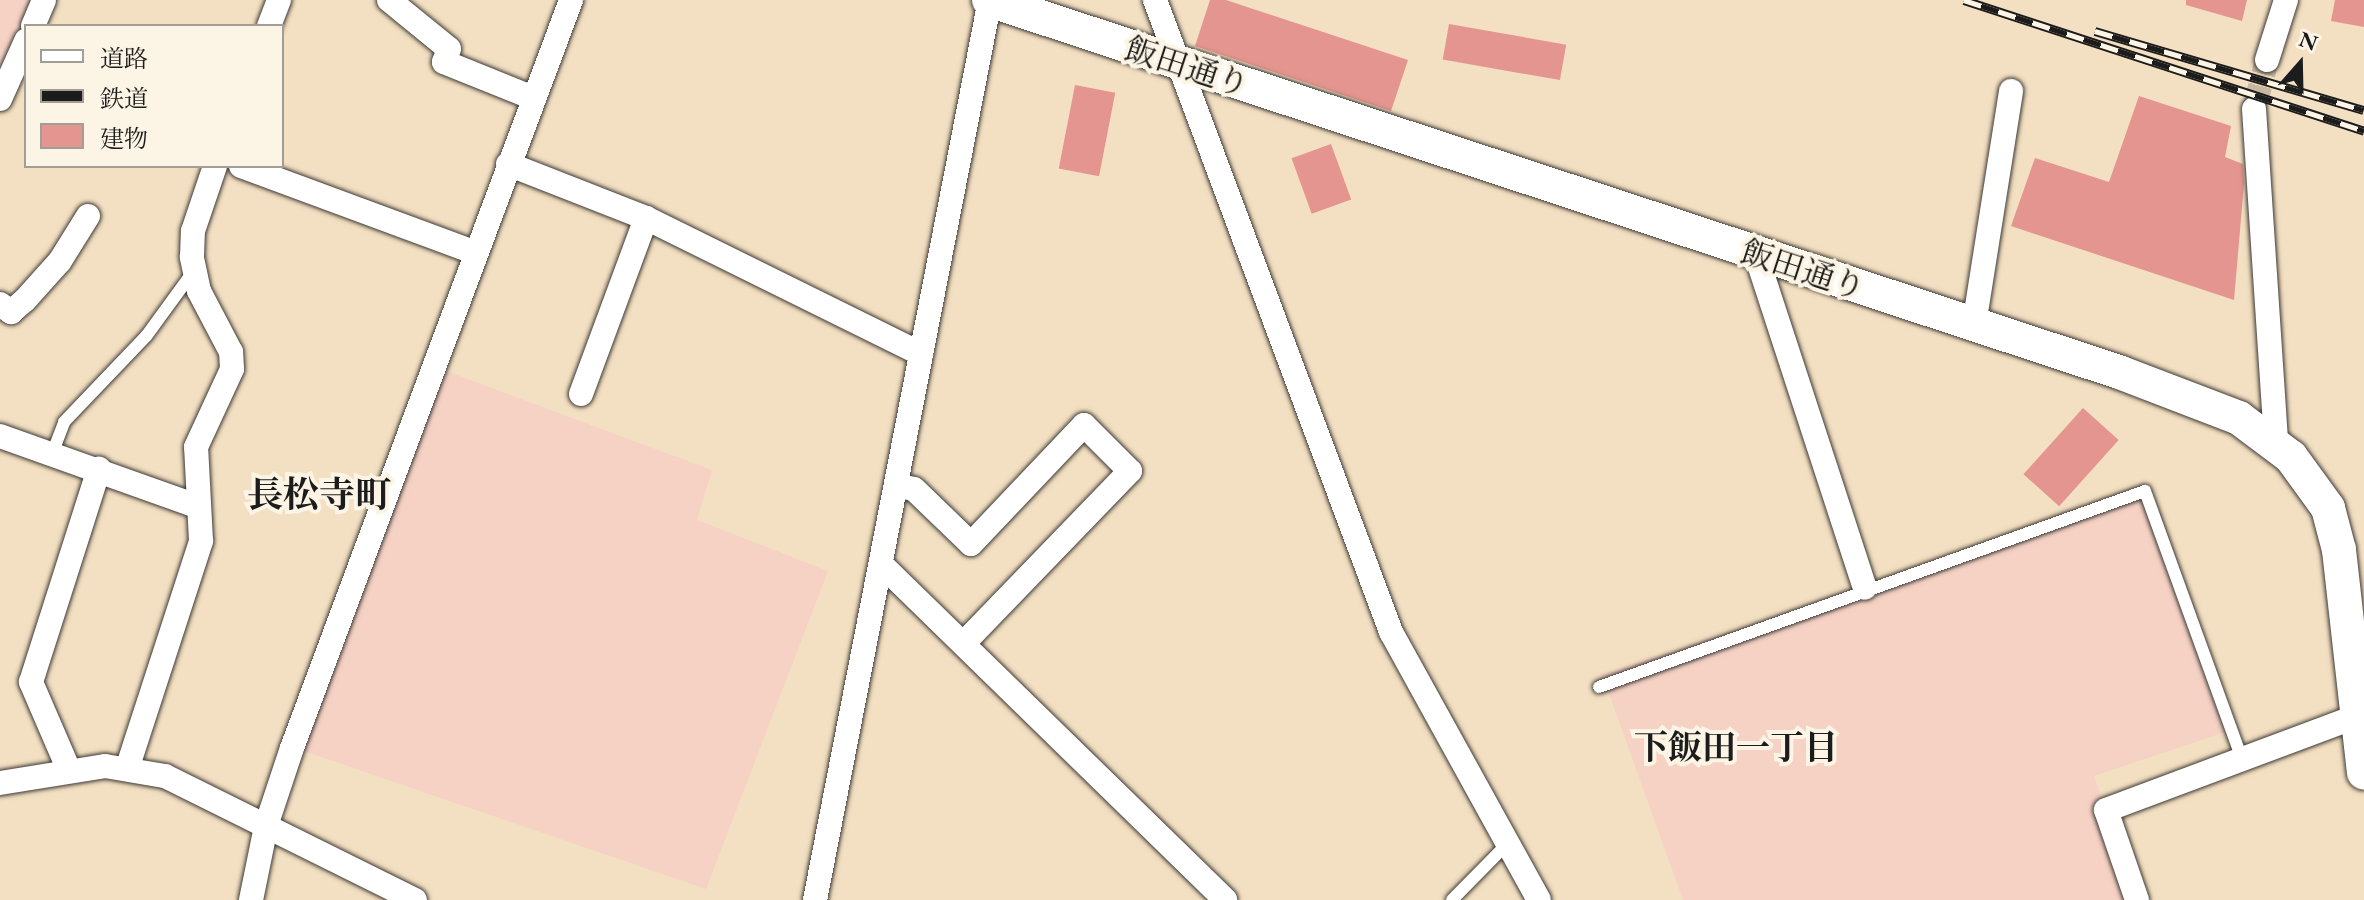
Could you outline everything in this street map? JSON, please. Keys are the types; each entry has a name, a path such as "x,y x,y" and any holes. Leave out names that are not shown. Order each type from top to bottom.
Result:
{"main road":[{"name":"飯田通り","path":"990,0 1974,325 2239,418 2276,442 2308,475 2328,508 2339,550 2364,773"}],"street":[{"path":"34,24 44,0"},
{"path":"270,24 279,0"},
{"path":"389,0 449,49 444,62 533,98"},
{"path":"251,900 266,826 474,252 571,0"},
{"path":"815,900 990,0"},
{"path":"1155,0 1391,632 1539,900"},
{"path":"2267,60 2286,0"},
{"path":"0,99 24,45"},
{"path":"1974,325 2011,91"},
{"path":"2254,109 2276,442"},
{"path":"508,164 646,218 921,354"},
{"path":"128,766 201,541 196,447 232,369 231,352 199,291 195,269 193,231 214,168"},
{"path":"246,168 474,252"},
{"path":"0,304 11,312 25,300 60,261 88,216"},
{"path":"581,394 646,218"},
{"path":"1756,255 1865,588"},
{"path":"896,485 914,489 971,544 1084,425 1130,471 964,643"},
{"path":"0,436 197,506"},
{"path":"68,768 31,682 99,469"},
{"path":"881,564 1225,900"},
{"path":"2137,900 2106,810 2357,716"},
{"path":"0,783 68,768 128,766 165,776 415,900"}],"lane":[{"path":"52,454 64,422 147,335 195,269"},
{"path":"1599,687 1865,588 2145,491 2242,759"},
{"path":"1452,900 1507,844"}],"shaded area":[{"path":"0,0 35,0 24,24 0,79"},
{"path":"435,367 712,470 697,520 828,571 706,889 298,749"},
{"path":"2147,496 2237,728 2094,776 2137,900 1683,900 1602,674"}],"building":[{"path":"1210,0 1226,0 1408,60 1391,111 1195,46"},
{"path":"2186,0 2247,0 2242,21 2186,5"},
{"path":"2335,0 2364,0 2364,27 2331,21"},
{"path":"1449,24 1566,45 1560,80 1443,59"},
{"path":"1075,85 1115,93 1099,176 1059,168"},
{"path":"2139,96 2231,126 2225,157 2243,164 2244,184 2234,300 2011,226 2035,158 2109,182"},
{"path":"1331,144 1351,199 1312,214 1292,158"},
{"path":"2083,408 2119,440 2059,506 2023,474"}],"tunnel":[{"path":"2254,109 2267,60"}],"railway":[{"path":"1964,0 2364,131"},
{"path":"2095,31 2364,110"}],"district":[{"name":"長松寺町","path":"319,495"},
{"name":"下飯田一丁目","path":"1736,748"}]}
